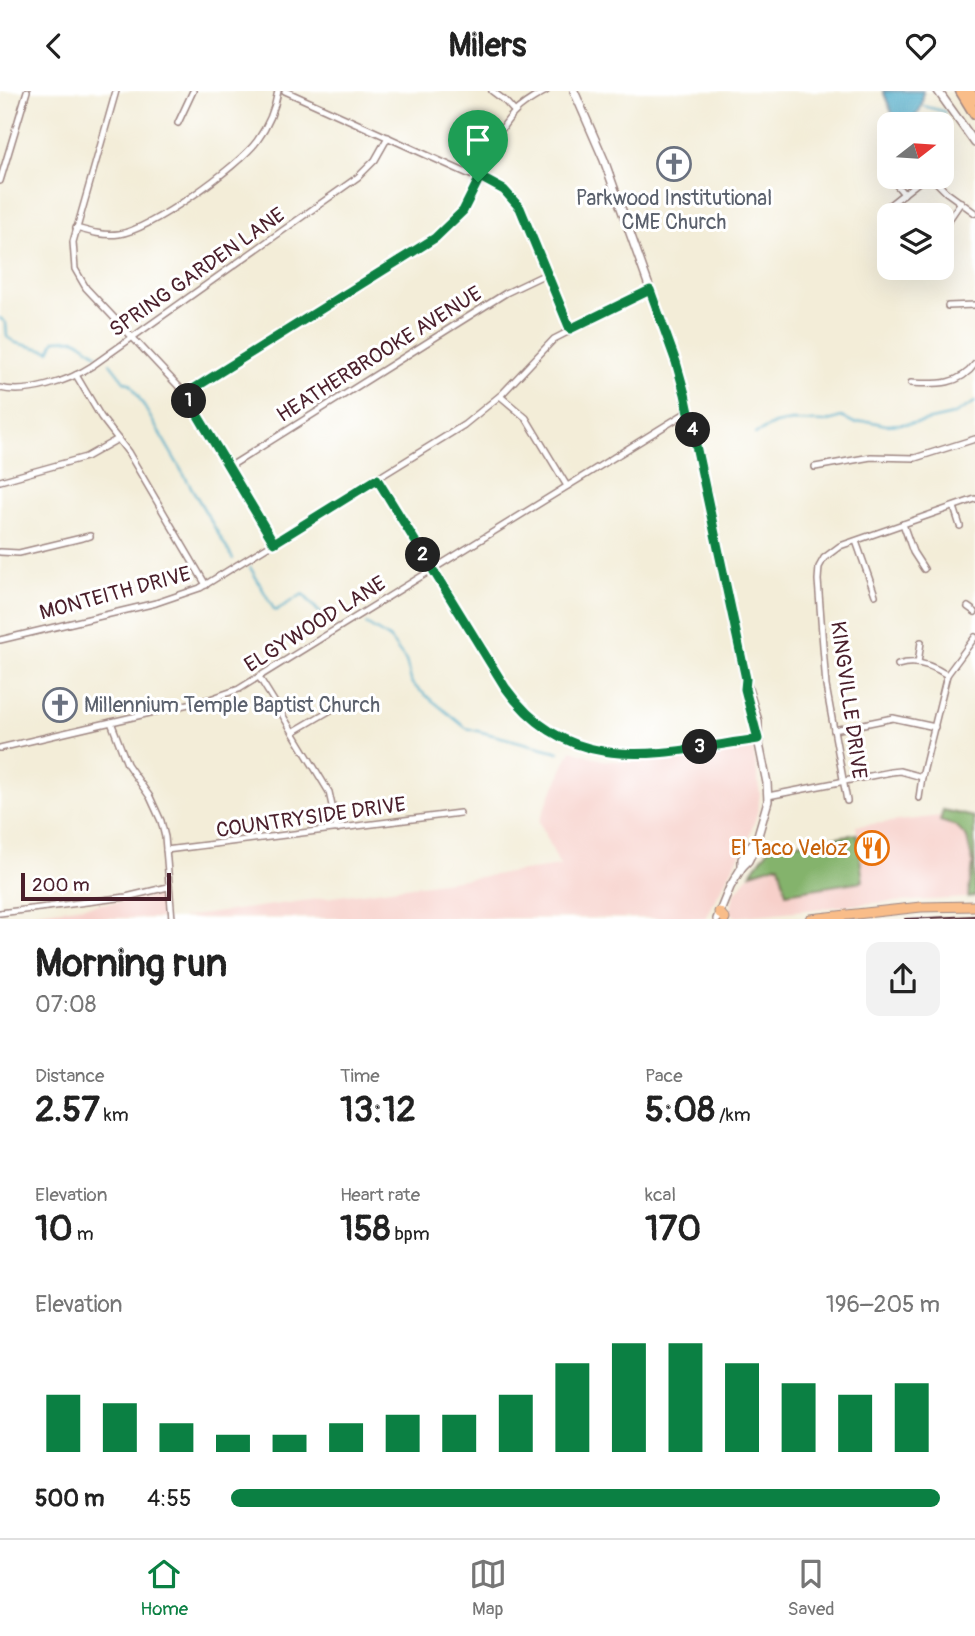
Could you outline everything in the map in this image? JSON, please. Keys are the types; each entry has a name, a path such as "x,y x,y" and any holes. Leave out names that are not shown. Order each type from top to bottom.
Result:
{"highway":[{"path":"961,91 975,114"},
{"path":"968,91 975,99"}],"main road":[{"path":"810,919 912,908 975,906"}],"street":[{"path":"0,181 2,165 27,91"},
{"path":"116,91 76,228 72,251 75,269 81,281 185,394 274,543"},
{"path":"178,123 192,91"},
{"path":"76,228 106,234 129,232 143,227 223,174 257,141 270,118 278,91"},
{"path":"285,91 504,190 516,201 570,329"},
{"path":"492,91 515,113"},
{"path":"185,394 435,238 463,211 502,130 529,100 546,91"},
{"path":"574,91 592,128 676,362 689,411 746,679 745,689 758,739 768,796 764,821 747,851 721,916"},
{"path":"938,91 975,143"},
{"name":"SPRING GARDEN LANE","path":"0,388 26,390 76,375 358,177 375,160 388,137"},
{"path":"900,189 904,194"},
{"path":"892,203 910,189"},
{"path":"943,189 975,213"},
{"path":"954,212 961,202"},
{"name":"HEATHERBROOKE AVENUE","path":"229,467 506,293 548,273"},
{"name":"MONTEITH DRIVE","path":"0,640 156,603 206,585 455,431 500,395 548,344 570,329 650,290"},
{"path":"948,306 975,305"},
{"path":"911,383 956,381 975,364"},
{"path":"76,375 206,585"},
{"path":"500,395 519,411 533,428 567,487"},
{"name":"ELGYWOOD LANE","path":"0,748 218,697 239,689 689,411"},
{"path":"0,481 86,457 118,439"},
{"path":"815,467 872,457 915,458 975,439"},
{"path":"377,479 510,693 529,715 558,736 587,748 628,755 758,739"},
{"name":"KINGVILLE DRIVE","path":"847,801 826,686 818,573 821,563 831,551 975,499"},
{"path":"954,507 960,526"},
{"path":"903,524 913,552 924,569"},
{"path":"0,552 19,553 90,536"},
{"path":"856,541 875,595"},
{"path":"968,607 975,613"},
{"path":"919,798 947,674 975,637"},
{"path":"918,663 921,642"},
{"path":"898,665 918,663 932,666 947,674"},
{"path":"259,677 329,792 337,829"},
{"path":"293,732 346,701"},
{"path":"834,730 893,718 935,727"},
{"path":"111,722 127,764 157,810 164,831 172,919"},
{"path":"768,796 896,771 922,777"},
{"name":"COUNTRYSIDE DRIVE","path":"166,851 460,813"},
{"path":"0,913 127,897 169,887"}],"shaded area":[{"path":"753,747 760,794 757,814 748,840 705,918 178,918 560,866 539,821 571,750 603,760 634,762"},
{"path":"941,816 940,821 956,826 967,838 973,864 968,898 872,903 737,917 730,913 734,894 751,873 779,864 786,892 862,881 856,826"},
{"path":"162,896 165,918 0,918 0,917"}],"green space":[{"path":"943,810 974,817 975,896 968,898 973,864 967,838 956,826 940,821"},
{"path":"857,834 863,881 786,893 779,864 751,873 770,847"}],"water":[{"path":"883,91 923,91 919,112 892,112"}],"waterway":[{"path":"924,106 945,112"},
{"path":"0,318 6,323 7,337 16,343 50,351 55,340 76,339 97,354"},
{"path":"110,363 124,381 131,384 233,559"},
{"path":"755,434 775,424 792,421 826,422 841,417 855,423 917,423 953,415 975,402"},
{"path":"250,567 275,611 303,594 318,611 335,623"},
{"path":"366,624 389,638 406,661 412,684 466,728 559,752"}],"tram line":[{"path":"905,919 975,916"}],"place":[{"name":"Parkwood Institutional CME Church","path":"674,164"},
{"name":"Millennium Temple Baptist Church","path":"60,705"},
{"name":"El Taco Veloz","path":"872,848"}],"route":[{"path":"480,177 504,190 516,201 570,329 650,290 685,394 746,679 745,689 758,739 638,755 618,755 587,748 558,736 529,715 505,687 377,479 274,543 185,394 435,238 459,216 471,199 478,182 480,177"}]}
